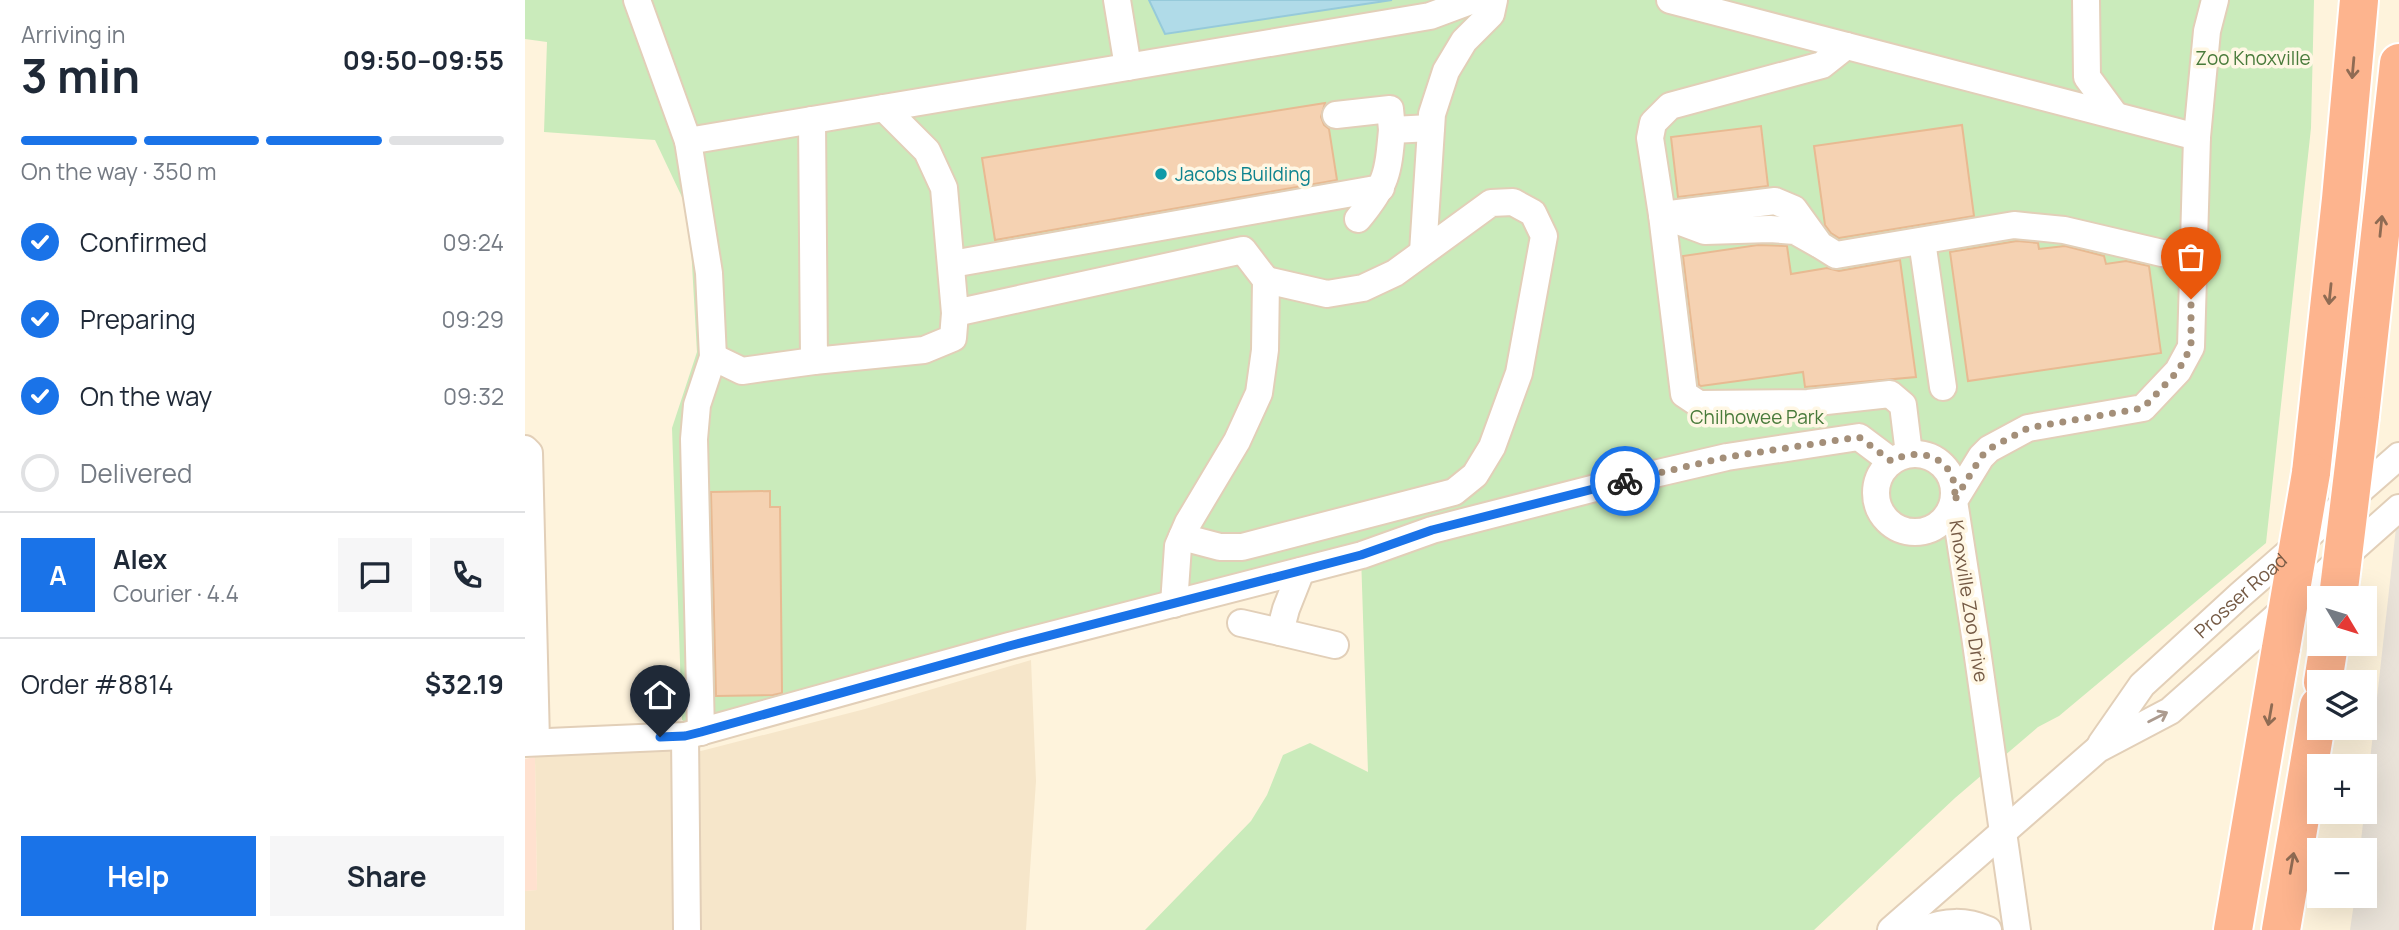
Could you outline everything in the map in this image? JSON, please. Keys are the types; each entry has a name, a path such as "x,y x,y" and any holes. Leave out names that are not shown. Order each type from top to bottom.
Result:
{"highway":[{"path":"2233,930 2311,473 2341,199 2359,0"},
{"path":"2339,586 2399,63"},
{"path":"2281,930 2313,740"}],"street":[{"path":"636,0 688,141 709,273 713,357 697,405 694,439 693,734 687,930"},
{"path":"1117,0 1128,67"},
{"path":"688,141 1430,16 1473,0"},
{"path":"1423,252 1432,114 1445,71 1464,41 1491,13 1494,0"},
{"path":"1670,0 2197,137"},
{"path":"2086,0 2087,77 2115,116"},
{"name":"Knoxville Zoo Drive","path":"2017,930 1954,501 1981,457 1989,449 2028,428 2143,408 2178,371 2191,347 2197,137 2207,31 2215,0"},
{"path":"1846,46 1822,65 1670,106 1653,123 1650,138 1684,394 1699,404 1808,403 1890,394 1903,405 1900,458"},
{"path":"713,357 742,371 924,350 953,338 955,313 944,188 927,151 884,108"},
{"path":"1336,115 1390,109 1392,130 1389,169 1378,195 1358,219"},
{"path":"812,120 814,361"},
{"path":"1392,130 1431,128"},
{"path":"952,264 1381,188"},
{"path":"1662,215 1775,201 1794,209 1819,244 1836,255 2014,225 2064,230 2162,253 2193,255"},
{"path":"1182,537 1220,547 1242,547 1454,492 1475,475 1492,447 1519,373 1544,236 1534,213 1513,202 1491,203 1395,273 1363,288 1327,294 1266,280"},
{"path":"1922,241 1943,387"},
{"path":"955,313 1243,250 1266,280 1265,350 1259,393 1237,441 1188,523 1178,546 1174,604"},
{"path":"525,449 529,453 530,743 693,734 1009,646 1361,555 1432,530 1727,457 1859,437 1900,458"},
{"path":"1927,455 1939,460 1948,469 1954,481 1954,501 1947,517 1937,526 1911,532 1887,521 1879,509 1877,483 1883,470 1900,458 1927,455"},
{"name":"Prosser Road","path":"2098,749 2142,685 2399,456"},
{"name":"Prosser Road","path":"1891,930 2098,749 2170,711 2399,508"},
{"path":"1283,620 1301,571"},
{"path":"1266,580 1283,620"},
{"path":"1241,623 1283,620 1335,645"},
{"path":"1922,930 1952,923 1972,923 1988,930"}],"shaded area":[{"path":"2399,501 2399,930 2350,930 2353,908 2377,908 2377,838 2361,838 2363,824 2377,824 2377,754 2371,754 2372,740 2377,740 2377,698"},
{"path":"1031,660 1036,781 1026,930 525,930 525,891 537,890 535,757 701,751 865,709"},
{"path":"535,757 537,890 525,891 525,759"}],"green space":[{"name":"Chilhowee Park","path":"525,0 2314,0 2311,128 2266,543 2059,716 2038,727 1955,798 1814,930 1145,930 1251,821 1267,795 1283,755 1310,743 1368,772 1361,555 701,732 682,720 672,428 697,352 689,212 655,140 544,132 547,42 525,39"}],"water":[{"path":"1149,0 1392,0 1165,34"}],"building":[{"name":"Jacobs Building","path":"1325,103 1321,117 1329,129 1337,180 995,240 982,158"},
{"path":"1962,125 1974,216 1839,238 1831,233 1825,225 1814,146"},
{"path":"1761,126 1768,186 1678,197 1671,137"},
{"path":"2017,241 2038,243 2039,249 2065,246 2104,256 2106,264 2126,261 2149,266 2161,353 1968,381 1950,252"},
{"path":"1758,245 1787,246 1791,274 1827,268 1839,271 1900,260 1916,377 1805,387 1803,372 1699,385 1683,256"},
{"path":"770,491 770,507 780,507 782,693 716,696 711,492"}],"way so far":[{"path":"1625,481 1727,457 1859,437 1891,461 1902,455 1915,453 1939,460 1954,481 1954,501 1981,457 1989,449 2028,428 2143,408 2178,371 2191,347 2191,299"}],"place":[{"name":"Jacobs Building","path":"1161,174"}],"route":[{"path":"660,737 701,732 1009,646 1361,555 1432,530 1625,481"}],"park label":[{"name":"Zoo Knoxville","path":"2253,58"}]}
